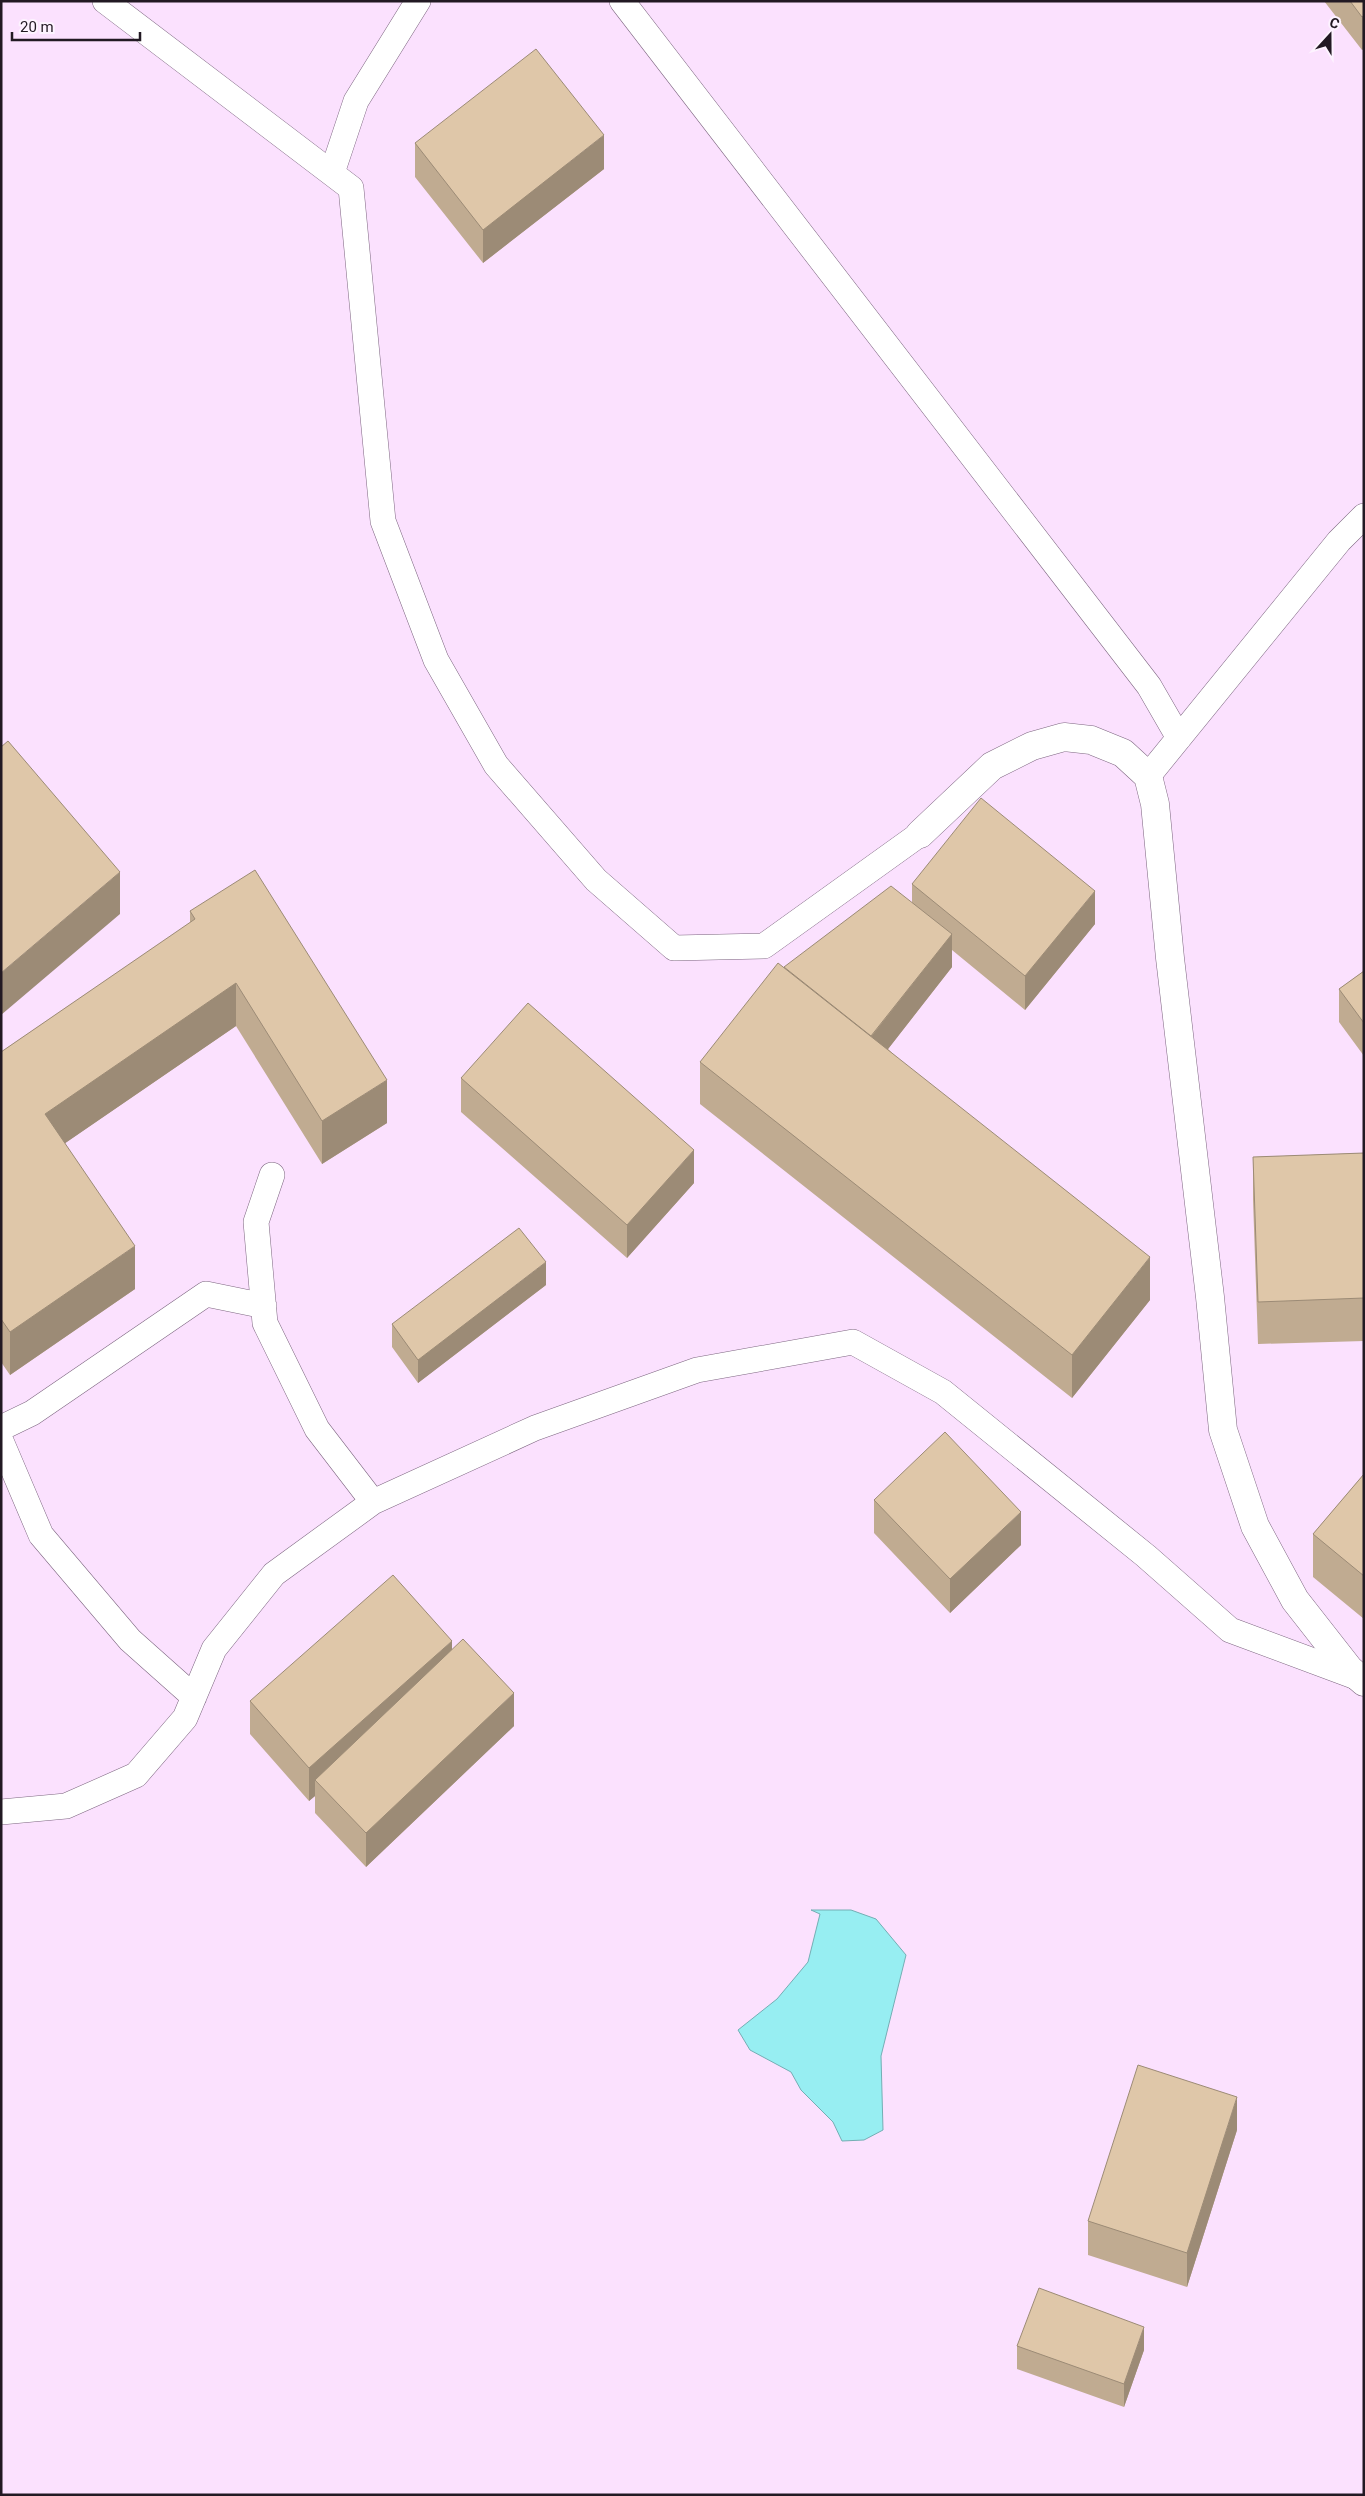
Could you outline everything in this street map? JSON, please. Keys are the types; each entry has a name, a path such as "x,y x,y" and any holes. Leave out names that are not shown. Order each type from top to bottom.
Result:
{"street":[{"path":"920,834 992,766 1032,746 1064,737 1091,740 1123,753 1148,776 1155,804 1170,958 1210,1297 1223,1430 1255,1526 1290,1592 1349,1669 1362,1680"}],"lane":[{"path":"105,1 351,188 382,521 436,660 496,765 596,880 674,948 764,946 920,834"},
{"path":"332,173 356,101 418,1"},
{"path":"622,1 1149,686 1179,738"},
{"path":"1148,776 1340,540 1364,516"},
{"path":"272,1175 256,1222 265,1323 317,1429 373,1502"},
{"path":"1,1428 32,1412 206,1294 264,1306"},
{"path":"1,1812 66,1806 136,1776 185,1718 214,1650 274,1574 373,1502 535,1428 697,1370 853,1342 943,1392 1146,1556 1230,1630 1362,1680"},
{"path":"1,1441 40,1535 130,1640 194,1697"}],"shaded area":[{"path":"1,1 1364,1 1364,2495 1,2495"}],"water":[{"path":"811,1910 851,1910 876,1919 906,1955 881,2056 883,2130 864,2140 842,2141 833,2122 801,2090 791,2072 750,2050 738,2030 777,1999 808,1962 820,1914"}],"building":[{"path":"1350,1 1364,1 1364,15 1362,17"},
{"path":"536,49 604,135 483,230 415,143"},
{"path":"8,741 120,872 1,973 1,747"},
{"path":"981,798 1095,891 1025,976 912,884"},
{"path":"255,870 387,1080 322,1121 236,983 45,1114 135,1246 10,1332 1,1319 1,1052 195,919 190,911"},
{"path":"891,886 952,934 871,1036 784,967"},
{"path":"778,963 1150,1257 1072,1355 700,1062"},
{"path":"1364,971 1364,1023 1339,989"},
{"path":"528,1003 694,1150 627,1225 461,1078"},
{"path":"1364,1153 1364,1298 1258,1302 1253,1157"},
{"path":"519,1228 546,1262 418,1360 392,1324"},
{"path":"945,1432 1021,1512 950,1579 874,1500"},
{"path":"1364,1474 1364,1576 1313,1534"},
{"path":"393,1575 452,1641 309,1768 250,1701"},
{"path":"463,1639 514,1693 366,1833 315,1780"},
{"path":"1138,2065 1237,2097 1187,2253 1088,2221"},
{"path":"1039,2288 1144,2327 1124,2384 1017,2346"}]}
